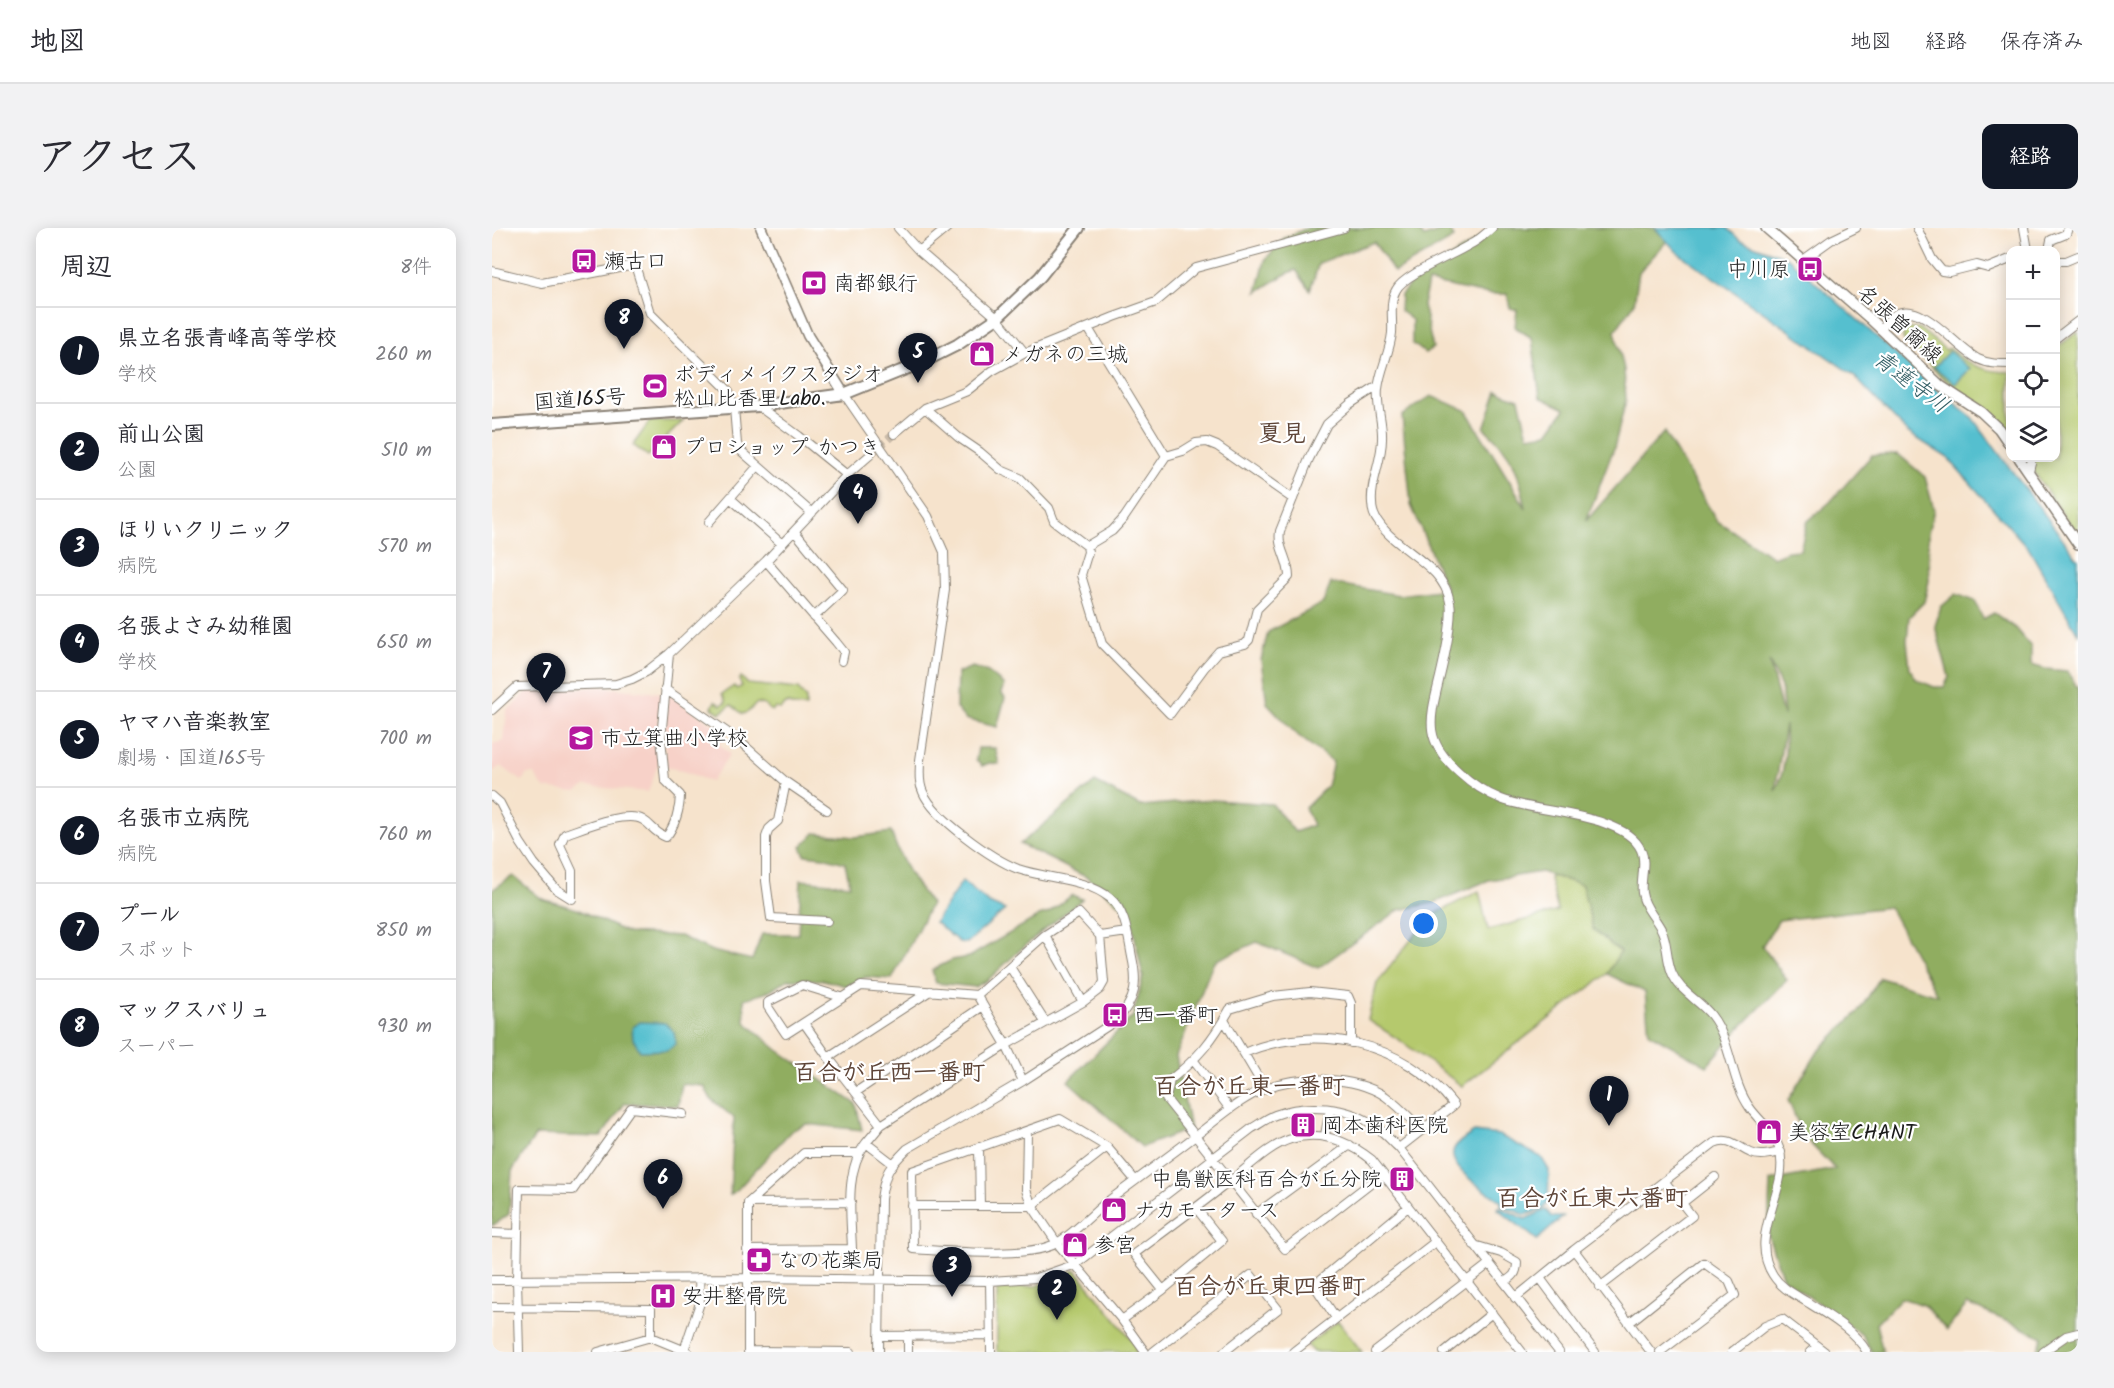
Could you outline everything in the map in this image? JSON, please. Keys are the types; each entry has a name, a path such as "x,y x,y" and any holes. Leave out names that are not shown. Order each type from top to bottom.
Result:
{"highway":[{"name":"国道165号","path":"492,425 758,406 844,394 923,362 957,345 997,318 1040,277 1079,228"}],"main road":[{"path":"761,228 808,336 844,394"},
{"name":"名張曽爾線","path":"1766,228 1941,386 1971,403 1990,419 2006,440"},
{"path":"2022,462 2078,544"}],"street":[{"path":"898,228 920,251 997,318 1025,353"},
{"path":"920,251 947,228"},
{"path":"894,434 925,408 967,391 992,371 1025,353 1156,302 1196,268 1344,228"},
{"path":"1492,228 1473,243 1406,278 1396,289 1392,304 1390,345 1378,386 1382,442 1372,490 1373,512 1386,532 1443,582 1450,600 1451,612 1445,657 1431,716 1431,728 1441,753 1458,772 1499,799 1593,820 1622,831 1636,842 1641,850 1644,863 1641,890 1644,903 1665,937 1673,976 1683,989 1701,1003 1713,1017 1724,1037 1742,1095 1750,1108 1772,1132 1781,1152 1779,1184 1765,1235 1766,1258 1772,1274 1784,1288 1850,1332 1868,1352"},
{"path":"1803,260 1831,240 1856,228"},
{"path":"1917,228 1932,259 1942,271 1949,272 1977,266 1988,268 2006,261"},
{"path":"2024,228 2027,246"},
{"path":"2050,246 2051,240 2064,235 2068,232 2068,228"},
{"path":"2060,261 2078,256"},
{"path":"492,271 542,283 635,265 650,313 729,391 734,408 738,447 812,513"},
{"path":"1880,329 1897,314 1912,312 1926,318 1962,349 1980,360 1994,364 2006,364"},
{"path":"2060,334 2078,321"},
{"path":"1088,328 1166,456"},
{"path":"925,408 1001,470 1020,478 1049,508 1054,521 1087,546 1088,552 1081,575 1102,644 1170,714 1219,651 1245,644 1249,640 1257,609 1288,577 1289,566 1278,541 1309,459 1327,424 1350,404 1378,386"},
{"path":"844,394 928,516 944,552 945,590 920,760 920,781 923,793 948,823 994,857 1018,869 1089,887 1111,899 1121,913 1135,970 1135,991 1129,1008 1118,1020 1023,1081 907,1149 892,1163 885,1176 881,1199 879,1352"},
{"path":"758,406 848,475"},
{"path":"1087,546 1103,538 1124,518 1166,456 1183,451 1196,443 1207,442 1217,446 1293,499"},
{"path":"492,710 517,687 616,684 646,672 669,654 766,561 870,455"},
{"path":"2029,471 2031,462"},
{"path":"709,522 758,466"},
{"path":"730,498 782,544"},
{"path":"795,532 843,590 814,617"},
{"path":"766,561 844,652 842,661"},
{"path":"492,796 500,803 520,842 534,863 556,889 572,898 572,871 560,845 565,834 630,816 644,820 655,832 666,837 674,822 680,795 665,780 661,738 669,654"},
{"path":"665,689 737,739 786,783 827,810"},
{"path":"786,783 778,821 769,829 766,837 766,881 771,918 827,921"},
{"path":"747,1250 852,1249 851,1202 853,1172 858,1153 881,1125 1006,1045 1083,1002 1100,989 1104,982 1100,936 1079,913 1045,935 977,995 861,986 786,1034 768,1007 768,1002 802,985 841,997"},
{"path":"1100,936 1126,932"},
{"path":"1045,935 1083,1002"},
{"path":"1010,967 1045,1022"},
{"path":"828,1057 930,991"},
{"path":"1351,1043 1351,1003 1348,996 1310,992 1273,996 1230,1009 1209,1043 1194,1061 1170,1080 1166,1099 1285,1249 1382,1174"},
{"path":"977,995 1006,1045 1023,1081"},
{"path":"855,1092 983,1006"},
{"path":"1224,1020 1264,1089"},
{"path":"804,1023 881,1125"},
{"path":"1244,1053 1265,1044 1290,1039 1320,1039 1373,1048 1402,1060 1429,1077 1454,1105 1399,1148"},
{"path":"1194,1061 1230,1109"},
{"path":"1135,1180 1107,1147 1060,1119 912,1170 913,1251 1033,1251 1057,1243 1135,1180 1230,1109 1264,1089 1290,1081 1338,1080 1383,1095 1403,1110 1422,1130"},
{"path":"519,1352 517,1280 519,1189 573,1190 631,1108 683,1114"},
{"path":"1325,1135 1330,1109"},
{"path":"492,1280 699,1278 881,1280 911,1277 990,1281 1036,1278 1076,1264 1251,1129 1274,1115 1294,1110 1330,1109 1353,1115 1375,1125 1399,1148 1559,1352"},
{"path":"1027,1131 1026,1190 1032,1206 1057,1243 1122,1320 1144,1352"},
{"path":"1163,1290 1134,1254 1270,1149 1291,1139 1325,1135 1350,1145 1372,1160 1467,1280 1519,1351"},
{"path":"1515,1298 1714,1143 1722,1139 1732,1141 1752,1154 1781,1152"},
{"path":"866,1143 892,1163"},
{"path":"1256,1214 1350,1145"},
{"path":"979,1147 980,1206"},
{"path":"912,1206 1032,1206 1107,1147"},
{"path":"851,1352 748,1351 748,1203 804,1153 858,1153"},
{"path":"1682,1203 1715,1177"},
{"path":"1600,1287 1692,1216 1665,1182"},
{"path":"748,1203 851,1202"},
{"path":"1336,1318 1314,1285 1408,1207"},
{"path":"1122,1320 1163,1290 1222,1241 1196,1208"},
{"path":"492,1233 518,1233"},
{"path":"1293,1352 1435,1242"},
{"path":"1474,1245 1501,1253 1517,1263 1517,1271 1513,1277 1504,1282"},
{"path":"1574,1250 1651,1352"},
{"path":"1629,1323 1704,1263 1729,1281 1735,1295 1660,1352"},
{"path":"1375,1352 1489,1264"},
{"path":"1154,1352 1251,1275 1278,1309 1224,1352"},
{"path":"598,1352 651,1337 686,1351 700,1303 699,1278"},
{"path":"1540,1278 1595,1352"},
{"path":"990,1281 991,1352"},
{"path":"492,1307 651,1309 651,1337"},
{"path":"1444,1352 1492,1313"},
{"path":"1732,1352 1765,1326 1782,1319 1825,1352"},
{"path":"2043,1352 2066,1336 2078,1333"},
{"path":"908,1335 908,1352"},
{"path":"879,1336 990,1335"},
{"path":"1810,1352 1817,1346"}],"shaded area":[{"name":"市立箕曲小学校","path":"599,687 661,693 657,735 659,761 648,792 585,786 576,792 544,788 534,774 527,774 522,781 501,766 492,772 492,744 504,741 507,711 528,691"},
{"path":"667,694 726,733 719,744 730,754 711,782 666,766 664,733"}],"green space":[{"path":"1307,228 1416,228 1424,237 1449,228 1454,238 1394,272 1374,242 1319,263 1310,290 1296,270 1257,292 1265,260 1284,238"},
{"path":"1491,228 1655,228 1667,241 1639,272 1634,304 1615,331 1624,369 1626,400 1614,448 1586,521 1664,432 1717,521 1773,557 1788,551 1800,550 1807,522 1830,502 1872,455 1898,454 1925,477 1934,510 1928,533 1929,581 1924,602 1909,617 1907,641 1910,669 1916,679 1934,687 1944,687 1949,677 1935,626 1941,607 1956,594 1975,601 1983,619 1994,613 2015,628 2031,647 2031,665 2067,671 2078,689 2078,1352 2037,1352 2043,1337 1967,1304 1947,1330 1924,1305 1901,1298 1876,1324 1883,1352 1872,1352 1862,1335 1783,1278 1768,1236 1770,1181 1835,1169 1804,1137 1788,1100 1819,1050 1859,1011 1880,978 1937,995 1889,907 1779,920 1762,946 1787,980 1737,1031 1707,1066 1649,1033 1645,992 1607,974 1620,952 1593,929 1582,885 1541,872 1489,880 1434,903 1399,910 1318,968 1257,942 1214,961 1176,1056 1190,1129 1142,1147 1068,1081 1133,1016 1143,977 1130,913 1086,877 1020,844 1095,782 1140,806 1212,800 1272,804 1295,832 1313,825 1305,808 1327,786 1333,762 1296,734 1267,703 1261,660 1268,632 1323,603 1331,583 1399,595 1446,589 1411,505 1402,416 1431,396 1466,410 1526,508 1513,464 1502,447 1484,428 1497,391 1519,399 1528,436 1548,433 1565,409 1540,397 1532,338 1515,327 1517,310 1510,308 1507,294 1477,292 1428,282 1423,305 1433,348 1425,353 1412,343 1412,320 1400,311 1401,295 1412,281 1473,243","holes":["1769,661 1781,687 1784,715 1783,715","1785,725 1783,767 1775,791"]},
{"path":"1919,328 1946,350 1949,348 1970,363 1993,371 2006,372 2006,433 1990,415 1945,380 1903,339 1904,330"},
{"path":"2078,332 2078,536 2027,462 2060,462 2060,345"},
{"path":"650,421 683,421 648,456 633,445"},
{"path":"972,667 988,672 1004,685 1001,693 1005,698 997,727 965,719 956,708 957,673"},
{"path":"741,677 748,684 798,689 806,698 806,707 787,703 780,709 775,708 772,711 757,703 743,714 731,705 720,713 712,708 715,701 721,705 726,702 722,694 734,686 737,689 742,686 739,680"},
{"path":"978,748 995,748 999,764 989,763 982,766 976,760"},
{"path":"891,832 908,870 931,904 892,979 866,977 846,986 824,980 789,979 765,993 744,999 745,1022 778,1050 856,1104 862,1130 806,1124 791,1131 730,1195 734,1118 711,1099 704,1086 682,1084 678,1106 625,1103 601,1137 536,1135 512,1171 509,1214 492,1226 492,890 513,876 542,899 577,909 628,933 680,936 712,951 752,960 762,934 798,934 801,880 850,885 845,863 805,855 801,847 815,833 855,837"},
{"path":"1549,875 1582,885 1593,929 1621,952 1607,974 1462,1086 1368,1020 1377,983 1429,917 1479,891 1488,930 1558,911"},
{"path":"1072,895 1082,899 1020,950 988,980 975,987 936,983 932,970 952,960 969,957 1039,916 1049,913"},
{"path":"1076,1270 1142,1352 997,1352 997,1289 1036,1286"},
{"path":"1338,1321 1362,1352 1313,1352 1307,1345"}],"water":[{"name":"青蓮寺川","path":"1655,228 1727,228 1740,240 1788,258 1932,386 1971,416 2078,559 2078,634 2029,549 1948,458 1907,432 1853,375 1677,252"},
{"path":"1949,351 1970,369 1955,384 1934,367"},
{"path":"962,881 989,903 1005,910 967,943 959,942 935,922"},
{"path":"640,1022 665,1023 674,1032 676,1044 667,1050 640,1051 633,1039 632,1028"},
{"path":"1474,1132 1499,1135 1541,1157 1549,1170 1548,1202 1543,1209 1525,1215 1501,1205 1501,1201 1461,1170 1455,1162 1453,1154 1455,1147"},
{"path":"1499,1207 1525,1219 1546,1210 1552,1217 1563,1217 1537,1240 1498,1209"}],"tunnel":[{"path":"870,455 894,434"}],"place":[{"name":"瀬古口","path":"584,261"},
{"name":"中川原","path":"1810,269"},
{"name":"南都銀行","path":"814,283"},
{"name":"マックスバリュ","path":"624,349"},
{"name":"メガネの三城","path":"982,354"},
{"name":"ヤマハ音楽教室","path":"918,383"},
{"name":"ボディメイクスタジオ 松山比香里Labo.","path":"655,386"},
{"name":"プロショップ かつき","path":"664,447"},
{"name":"名張よさみ幼稚園","path":"858,524"},
{"name":"プール","path":"546,703"},
{"name":"市立箕曲小学校","path":"581,738"},
{"name":"西一番町","path":"1115,1015"},
{"name":"岡本歯科医院","path":"1303,1125"},
{"name":"県立名張青峰高等学校","path":"1609,1126"},
{"name":"美容室CHANT","path":"1769,1132"},
{"name":"中島獣医科百合が丘分院","path":"1402,1179"},
{"name":"名張市立病院","path":"663,1209"},
{"name":"ナカモータース","path":"1114,1210"},
{"name":"参宮","path":"1075,1245"},
{"name":"なの花薬局","path":"759,1260"},
{"name":"安井整骨院","path":"663,1296"},
{"name":"ほりいクリニック","path":"952,1297"},
{"name":"前山公園","path":"1057,1320"}],"district":[{"name":"夏見","path":"1282,433"},
{"name":"百合が丘西一番町","path":"889,1072"},
{"name":"百合が丘東一番町","path":"1249,1086"},
{"name":"百合が丘東六番町","path":"1592,1198"},
{"name":"百合が丘東四番町","path":"1269,1286"}]}
